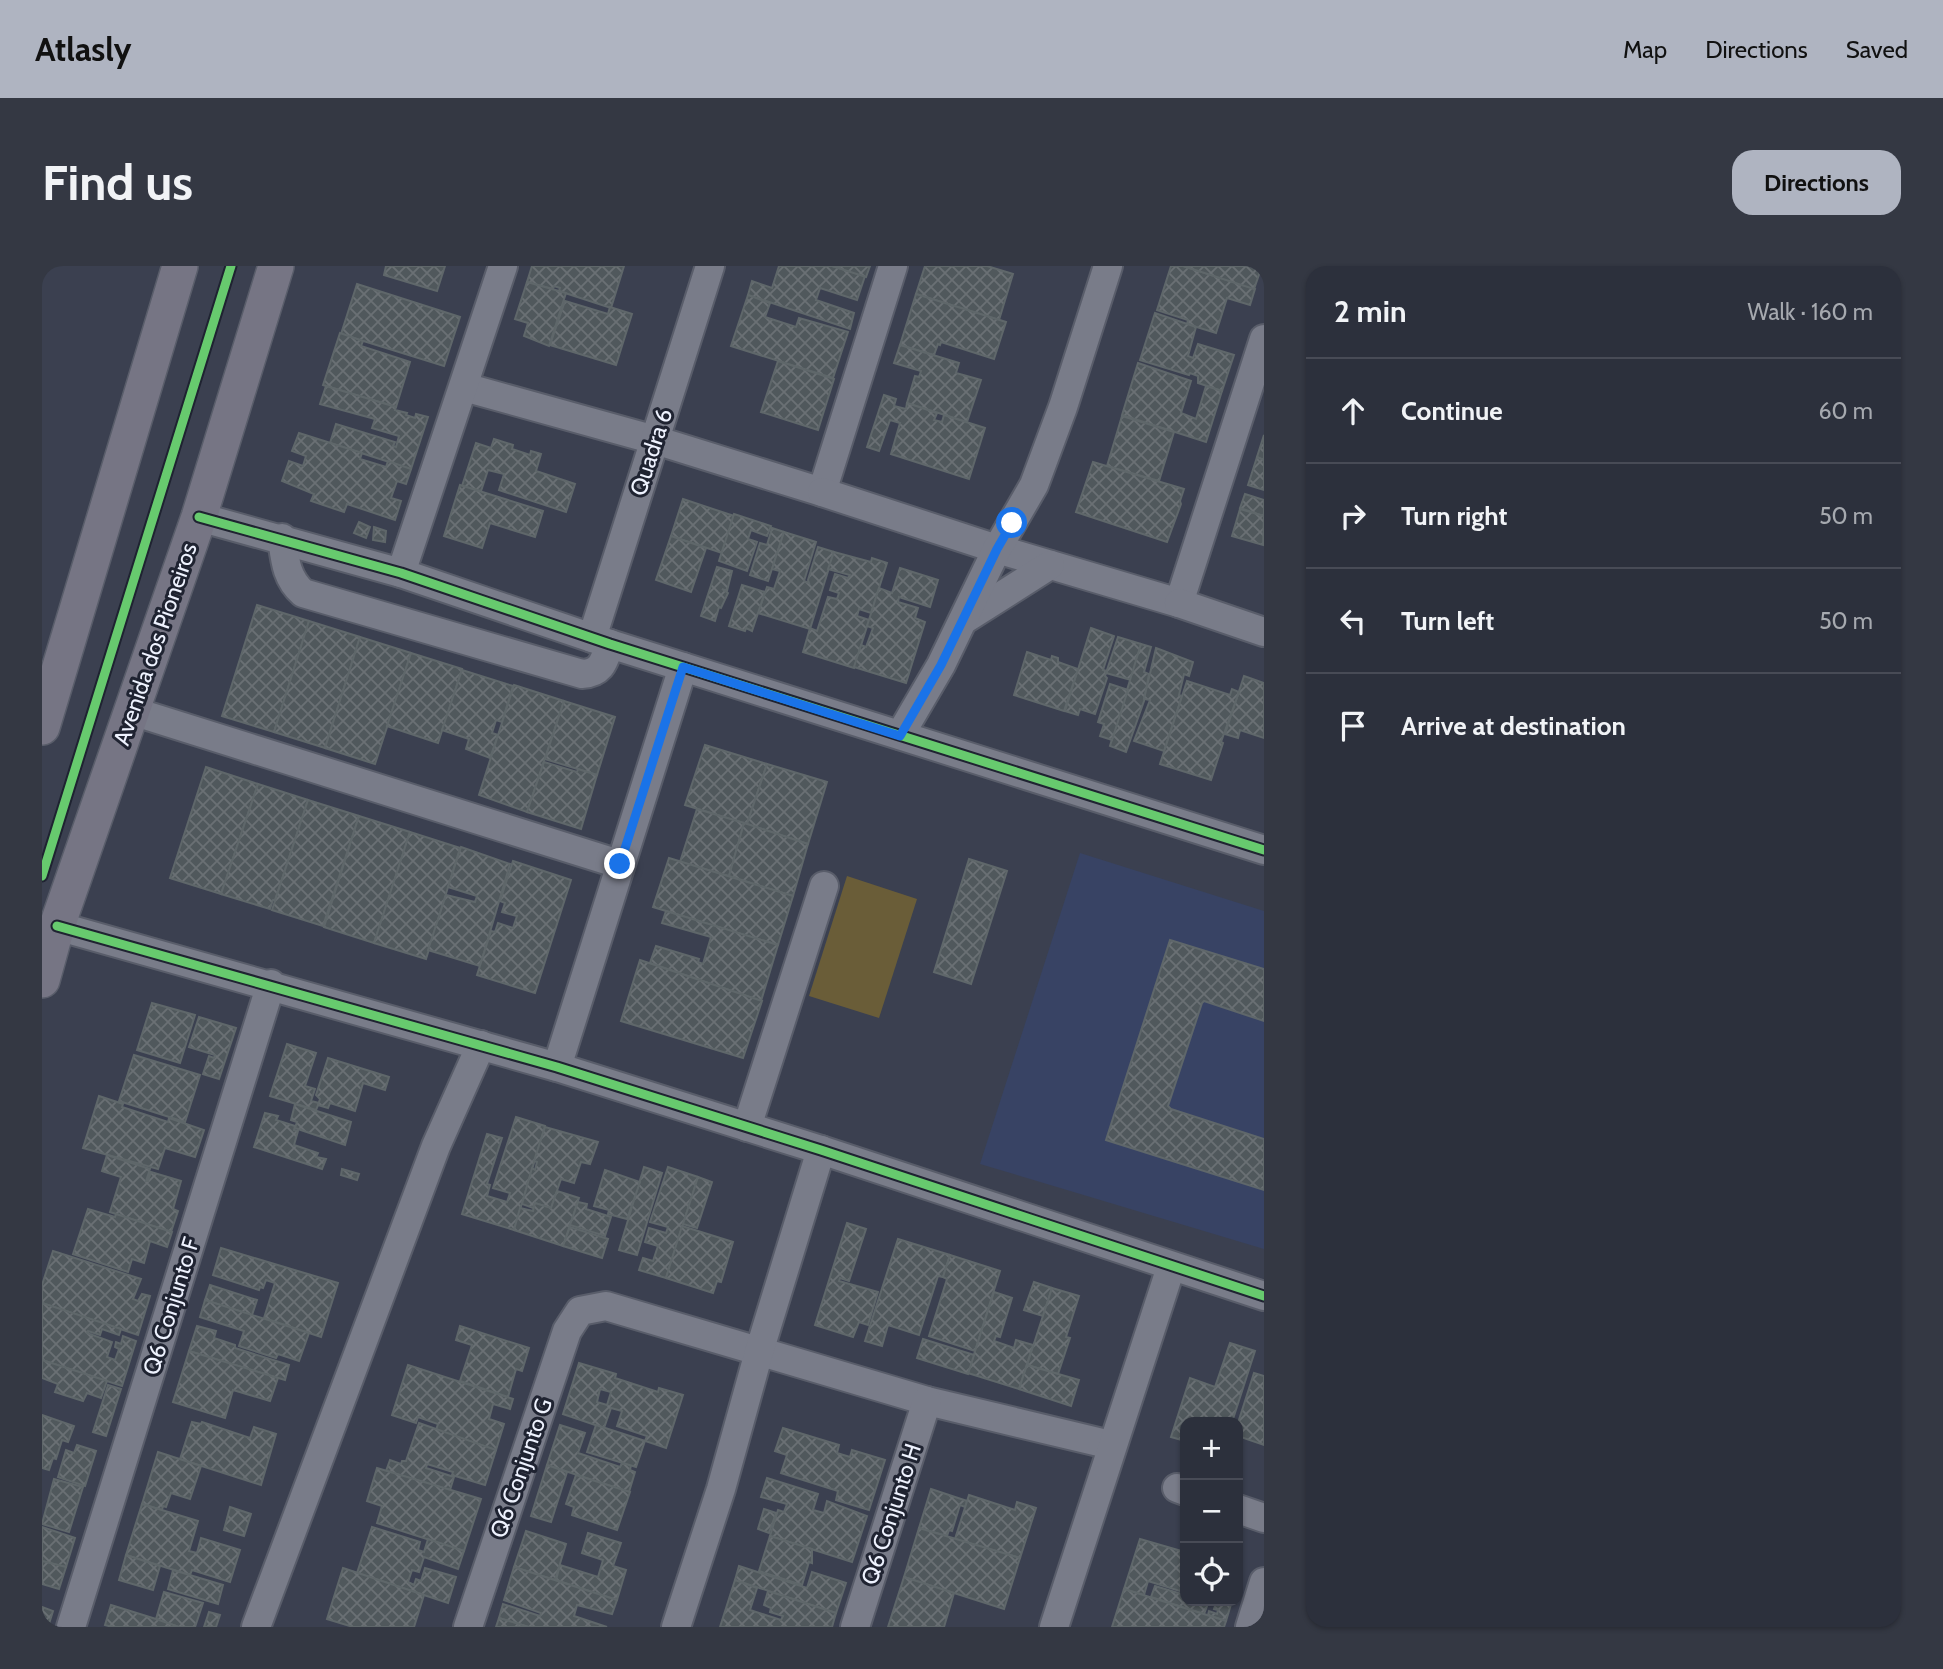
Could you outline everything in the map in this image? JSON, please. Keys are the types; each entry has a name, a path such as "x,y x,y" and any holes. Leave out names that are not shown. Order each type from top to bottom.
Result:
{"main road":[{"path":"42,727 180,266"},
{"name":"Avenida dos Pioneiros","path":"42,980 57,926 199,517 276,266"}],"street":[{"path":"401,573 503,266"},
{"name":"Quadra 6","path":"282,538 287,573 303,593 582,674 593,674 603,667 601,641 655,440 710,266"},
{"path":"822,492 893,266"},
{"path":"900,736 941,665 997,549 1034,485 1063,407 1108,266"},
{"path":"1180,603 1264,339"},
{"path":"464,387 655,440 997,549 1180,603 1264,632"},
{"path":"199,517 401,573 601,641 1264,850"},
{"path":"965,619 1050,565"},
{"path":"557,1067 683,667"},
{"path":"132,711 620,864"},
{"path":"747,1127 824,886"},
{"path":"57,926 557,1067 821,1150 1264,1296"},
{"name":"Q6 Conjunto F","path":"71,1627 271,985"},
{"path":"256,1627 436,1146 481,1045"},
{"path":"676,1627 721,1489 759,1352 821,1150"},
{"path":"1054,1627 1171,1267"},
{"name":"Q6 Conjunto G","path":"468,1627 567,1331 580,1311 606,1306 759,1352"},
{"path":"759,1352 927,1401 1111,1445"},
{"name":"Q6 Conjunto H","path":"855,1627 927,1401"},
{"path":"1243,1511 1264,1518"},
{"path":"1250,1627 1264,1582"}],"shaded area":[{"path":"1080,853 1264,911 1264,1249 980,1164"},
{"path":"847,876 917,899 879,1018 809,996"}],"building":[{"path":"386,266 445,266 437,291 384,275"},
{"path":"532,266 624,266 611,308 559,291 560,288 554,286 553,289 527,282"},
{"path":"779,266 832,266 865,276 857,300 820,288 816,300 854,313 850,329 748,295 752,281 772,288"},
{"path":"832,266 870,266 866,277"},
{"path":"925,266 987,266 1013,274 999,320 916,294"},
{"path":"1171,266 1183,266 1255,289 1250,305 1227,298 1216,333 1187,324 1188,320 1157,310"},
{"path":"1183,266 1262,266 1254,289"},
{"path":"527,282 566,293 549,346 524,336 528,323 515,319"},
{"path":"357,284 460,317 444,366 341,334"},
{"path":"916,294 1006,322 994,359 941,342 934,355 900,345"},
{"path":"748,295 770,303 765,317 796,327 799,318 848,332 833,378 731,346"},
{"path":"565,301 608,314 610,307 632,314 616,365 550,345"},
{"path":"1155,313 1196,327 1188,356 1193,358 1198,344 1234,355 1222,391 1198,383 1198,376 1140,360"},
{"path":"340,333 363,341 361,346 410,362 396,407 323,385"},
{"path":"900,345 959,363 956,373 981,380 967,422 907,403 915,376 919,377 921,371 894,363"},
{"path":"778,361 834,379 818,430 761,412"},
{"path":"1138,363 1191,381 1181,413 1196,419 1206,386 1222,391 1206,442 1122,415"},
{"path":"326,386 396,407 395,410 415,418 416,414 428,417 411,469 330,443 336,424 395,442 393,446 396,447 399,436 372,428 375,419 320,404"},
{"path":"884,395 896,399 894,406 906,409 907,403 937,413 934,420 942,422 944,415 985,428 969,479 891,454 900,423 890,420 879,451 867,447"},
{"path":"1122,416 1174,432 1159,481 1107,466"},
{"path":"299,433 362,453 360,459 386,467 388,461 411,469 406,484 397,481 391,498 401,501 395,520 347,504 344,512 311,501 314,494 282,481 289,461 303,466 306,456 292,451"},
{"path":"1264,435 1264,460 1257,457"},
{"path":"494,439 513,445 512,449 530,455 531,451 541,454 536,471 575,484 566,512 499,490 504,474 488,470 481,491 462,486 476,443 491,448"},
{"path":"1257,457 1264,460 1264,490 1248,485"},
{"path":"1093,462 1184,489 1167,542 1076,512"},
{"path":"460,485 543,511 535,537 490,523 482,548 444,536"},
{"path":"1245,494 1264,500 1264,516 1240,508"},
{"path":"683,499 734,516 722,553 671,536"},
{"path":"1240,509 1264,516 1263,545 1232,536"},
{"path":"734,514 771,526 767,536 751,530 748,539 757,542 747,571 719,561"},
{"path":"359,522 370,527 366,538 354,533"},
{"path":"374,527 386,531 385,542 373,540"},
{"path":"772,528 784,532 768,581 750,575 760,543 767,545"},
{"path":"784,532 816,542 804,581 809,583 818,547 834,552 810,629 758,613 767,587 774,589 780,571 772,569"},
{"path":"671,536 706,548 691,592 656,580"},
{"path":"834,552 871,562 872,558 887,563 871,613 859,609 857,616 869,620 854,668 803,652 810,628 817,631 828,597 837,599 839,593 830,590 835,574 848,578 850,575 828,569"},
{"path":"717,567 732,571 727,591 722,589 728,593 721,608 719,607 715,621 701,616"},
{"path":"900,568 938,580 930,607 899,597 898,602 918,608 915,618 925,622 906,683 854,667 861,645 866,647 873,628 867,626 879,588 892,593"},
{"path":"742,585 765,592 752,631 729,626"},
{"path":"257,605 309,621 274,732 222,716"},
{"path":"309,621 360,637 325,748 274,732"},
{"path":"1091,628 1114,636 1103,670 1107,671 1107,678 1095,714 1080,709 1078,715 1065,711"},
{"path":"360,637 411,653 375,764 325,748"},
{"path":"1118,637 1141,644 1131,680 1106,673"},
{"path":"1141,644 1151,647 1144,672 1149,674 1144,701 1126,752 1110,746"},
{"path":"1156,648 1193,662 1189,676 1184,674 1179,695 1182,696 1164,751 1134,741 1150,700 1144,699"},
{"path":"1027,652 1051,660 1052,656 1058,658 1058,662 1078,669 1064,711 1014,695"},
{"path":"411,653 462,669 438,743 387,726"},
{"path":"462,670 513,686 502,722 496,720 492,733 498,735 490,758 466,749 469,739 442,730"},
{"path":"1244,676 1264,683 1264,738 1240,730 1238,738 1225,734"},
{"path":"1187,681 1230,695 1232,689 1239,692 1211,780 1160,764"},
{"path":"1110,684 1128,690 1112,740 1100,736 1104,724 1098,722"},
{"path":"514,685 564,701 527,812 479,795"},
{"path":"564,701 615,717 597,775 545,759"},
{"path":"705,745 767,764 747,824 685,805"},
{"path":"544,762 597,775 581,829 527,812"},
{"path":"767,764 827,782 808,844 747,824"},
{"path":"206,767 258,784 221,894 170,878"},
{"path":"258,784 308,800 270,909 221,894"},
{"path":"308,800 359,816 323,926 272,910"},
{"path":"697,809 744,823 729,876 680,862"},
{"path":"359,816 410,832 374,943 324,927"},
{"path":"744,823 808,844 793,896 729,876"},
{"path":"410,832 460,848 426,959 374,943"},
{"path":"461,847 510,864 480,966 428,950 446,895 475,902 477,896 448,887"},
{"path":"669,858 793,896 778,945 653,907"},
{"path":"969,859 1007,871 971,984 934,972"},
{"path":"513,861 571,880 535,993 477,975 491,931 495,932 498,923 513,928 517,916 502,912 505,903 500,901"},
{"path":"666,911 778,945 761,1001 650,963 656,946 699,959 698,962 703,964 711,937 662,923"},
{"path":"1170,940 1264,969 1264,1021 1204,1001 1202,1003 1168,1106 1264,1139 1264,1190 1106,1140"},
{"path":"640,960 762,1001 743,1058 621,1021"},
{"path":"152,1003 195,1015 180,1063 137,1050"},
{"path":"199,1017 236,1028 219,1079 203,1074 209,1056 214,1058 215,1055 189,1047"},
{"path":"287,1044 316,1053 305,1086 315,1089 311,1101 319,1103 316,1110 270,1096"},
{"path":"134,1055 200,1075 185,1122 119,1101"},
{"path":"328,1058 389,1077 385,1090 363,1083 355,1111 330,1103 328,1108 318,1105 320,1099 316,1095"},
{"path":"99,1096 123,1104 122,1107 168,1122 169,1118 204,1130 195,1157 165,1148 158,1169 83,1148"},
{"path":"295,1104 351,1122 345,1145 295,1128 297,1122 291,1120"},
{"path":"265,1113 278,1116 276,1120 295,1126 294,1130 298,1131 294,1145 318,1153 316,1157 326,1159 322,1169 254,1147"},
{"path":"516,1117 545,1126 514,1230 462,1214 487,1134 502,1138 487,1184 490,1185 487,1196 507,1202 510,1193 493,1188"},
{"path":"545,1127 598,1142 590,1164 581,1162 574,1183 561,1179 551,1208 535,1203 533,1208 522,1204 532,1168 535,1170 537,1162 534,1161"},
{"path":"107,1155 150,1169 146,1181 151,1172 181,1181 173,1209 178,1211 171,1232 110,1212 121,1177 102,1171"},
{"path":"644,1167 662,1173 637,1255 619,1250"},
{"path":"668,1167 698,1177 666,1278 639,1270 643,1258 653,1261 658,1246 645,1242 649,1228 666,1233 668,1227 650,1222"},
{"path":"342,1169 359,1174 357,1180 341,1175"},
{"path":"605,1170 640,1182 627,1219 608,1214 609,1210 594,1206"},
{"path":"698,1177 712,1182 697,1228 683,1224"},
{"path":"557,1191 579,1198 563,1246 514,1230 520,1208 533,1211 535,1203 551,1208"},
{"path":"578,1202 587,1204 586,1209 611,1217 605,1236 570,1225"},
{"path":"88,1209 115,1217 116,1214 172,1232 167,1247 150,1241 144,1263 132,1259 128,1272 73,1254"},
{"path":"847,1223 866,1229 849,1281 840,1278 839,1281 878,1292 868,1325 859,1322 853,1337 815,1325"},
{"path":"682,1226 733,1242 721,1282 717,1281 713,1293 666,1278"},
{"path":"570,1227 608,1239 602,1258 563,1246"},
{"path":"898,1239 950,1255 943,1277 938,1276 919,1335 888,1325 882,1346 865,1341"},
{"path":"221,1248 338,1283 321,1337 264,1318 275,1283 266,1280 263,1288 260,1287 259,1290 213,1275"},
{"path":"53,1251 141,1279 133,1299 138,1301 142,1294 150,1296 138,1335 42,1303 42,1285"},
{"path":"950,1255 1000,1271 975,1351 929,1336 947,1279 943,1277"},
{"path":"1034,1282 1052,1288 1043,1316 1024,1310"},
{"path":"210,1285 257,1300 252,1315 205,1300"},
{"path":"1052,1288 1079,1296 1066,1337 1070,1338 1058,1374 1027,1365"},
{"path":"994,1292 1012,1298 1000,1337 996,1336 994,1341 1014,1348 1016,1340 1033,1345 1019,1389 968,1373"},
{"path":"205,1300 309,1333 299,1361 278,1354 276,1358 239,1346 244,1331 200,1317"},
{"path":"42,1303 121,1329 119,1335 102,1329 100,1335 88,1331 87,1333 112,1342 107,1357 115,1360 119,1349 115,1347 116,1342 121,1344 123,1336 136,1341 122,1386 42,1360"},
{"path":"197,1326 216,1331 214,1338 235,1345 235,1348 289,1365 285,1380 189,1351"},
{"path":"460,1326 529,1348 522,1371 516,1369 508,1397 460,1381 472,1345 456,1340"},
{"path":"923,1339 974,1355 968,1374 917,1358"},
{"path":"1230,1343 1255,1351 1234,1417 1180,1417 1180,1440 1171,1437 1190,1378 1215,1387"},
{"path":"189,1351 278,1378 270,1401 233,1390 225,1418 173,1402"},
{"path":"42,1360 107,1381 101,1398 87,1393 83,1401 55,1392 58,1384 42,1378"},
{"path":"579,1363 616,1374 615,1378 658,1392 659,1388 683,1395 666,1448 645,1441 647,1436 617,1426 622,1411 611,1408 604,1428 563,1414","holes":["600,1389 611,1392 607,1405 597,1402"]},
{"path":"408,1365 513,1399 510,1409 493,1404 489,1419 504,1424 496,1450 436,1430 438,1424 418,1417 416,1423 392,1415"},
{"path":"1027,1365 1079,1380 1071,1406 1019,1389"},
{"path":"1254,1373 1264,1376 1264,1445 1243,1438 1243,1417 1240,1417"},
{"path":"108,1385 121,1389 106,1436 93,1432"},
{"path":"42,1415 74,1426 68,1442 62,1440 49,1470 42,1468"},
{"path":"192,1422 202,1422 250,1438 254,1427 276,1434 261,1485 180,1459"},
{"path":"419,1423 496,1450 485,1485 427,1464 426,1468 454,1477 450,1490 386,1471 390,1460 401,1464 406,1461"},
{"path":"560,1425 585,1433 578,1453 620,1467 622,1463 631,1465 630,1470 635,1472 629,1492 547,1465"},
{"path":"596,1425 645,1441 636,1467 587,1452"},
{"path":"783,1428 839,1445 837,1453 850,1457 852,1450 885,1460 869,1510 836,1500 838,1491 781,1473 787,1455 775,1451"},
{"path":"77,1445 96,1451 85,1486 58,1477 66,1450 74,1453"},
{"path":"158,1452 201,1466 190,1499 171,1493 166,1507 163,1506 162,1510 142,1504"},
{"path":"547,1465 567,1472 551,1522 531,1516"},
{"path":"377,1468 481,1499 464,1551 377,1523 382,1506 367,1501"},
{"path":"576,1475 630,1492 617,1530 572,1515 574,1507 566,1504"},
{"path":"767,1478 818,1494 813,1510 824,1513 827,1501 867,1516 852,1562 770,1536 778,1510 784,1512 787,1504 761,1497"},
{"path":"54,1479 83,1487 69,1532 42,1524"},
{"path":"931,1489 967,1501 965,1507 960,1505 952,1531 949,1530 947,1536 919,1528"},
{"path":"969,1495 1015,1510 1017,1502 1036,1508 1020,1558 955,1539"},
{"path":"142,1504 198,1521 189,1551 197,1553 201,1538 240,1550 230,1582 192,1570 190,1575 126,1555"},
{"path":"230,1507 251,1514 244,1536 224,1530"},
{"path":"764,1509 776,1513 769,1533 758,1529"},
{"path":"42,1527 75,1538 66,1567 42,1561"},
{"path":"372,1527 420,1542 418,1550 424,1552 428,1539 464,1551 458,1569 424,1557 419,1572 412,1570 408,1582 414,1585 416,1579 421,1581 425,1568 456,1577 448,1603 357,1573"},
{"path":"919,1528 1020,1558 1004,1609 904,1577"},
{"path":"526,1531 566,1544 555,1580 514,1567"},
{"path":"588,1533 621,1543 613,1566 626,1570 617,1600 556,1580 560,1565 598,1577 603,1560 582,1553"},
{"path":"770,1536 812,1549 812,1563 809,1562 802,1585 759,1571"},
{"path":"1140,1539 1180,1551 1180,1591 1148,1581 1144,1595 1124,1589"},
{"path":"126,1555 160,1566 153,1590 119,1580"},
{"path":"42,1561 66,1567 59,1589 42,1584"},
{"path":"739,1566 807,1588 812,1572 846,1583 836,1613 735,1580"},
{"path":"514,1567 617,1600 612,1614 577,1605 574,1616 607,1627 529,1627 499,1618 503,1604 540,1616 541,1613 504,1600"},
{"path":"343,1568 424,1595 414,1627 353,1627 327,1619"},
{"path":"173,1570 223,1585 218,1604 168,1589"},
{"path":"904,1577 954,1593 944,1627 888,1627"},
{"path":"735,1580 757,1588 750,1610 781,1620 783,1616 770,1612 771,1608 764,1605 768,1591 836,1613 832,1627 720,1627"},
{"path":"1155,1586 1180,1594 1180,1606 1207,1606 1204,1614 1151,1597"},
{"path":"1124,1589 1226,1621 1224,1627 1112,1627"},
{"path":"164,1592 203,1603 195,1627 179,1627 156,1619"},
{"path":"111,1605 156,1619 179,1627 105,1625"},
{"path":"1215,1606 1230,1606 1226,1621 1208,1615 1209,1611 1217,1614 1218,1610 1214,1609"},
{"path":"42,1607 53,1611 48,1627 42,1627"},
{"path":"209,1612 220,1615 216,1627 204,1627"},
{"path":"499,1618 529,1627 496,1627"}],"cycle path":[{"path":"42,876 231,266"},
{"path":"199,517 401,573 610,644 1264,850"},
{"path":"57,926 557,1067 821,1150 1264,1296"}],"route":[{"path":"620,864 683,667 900,736 941,665 1012,523"}]}
